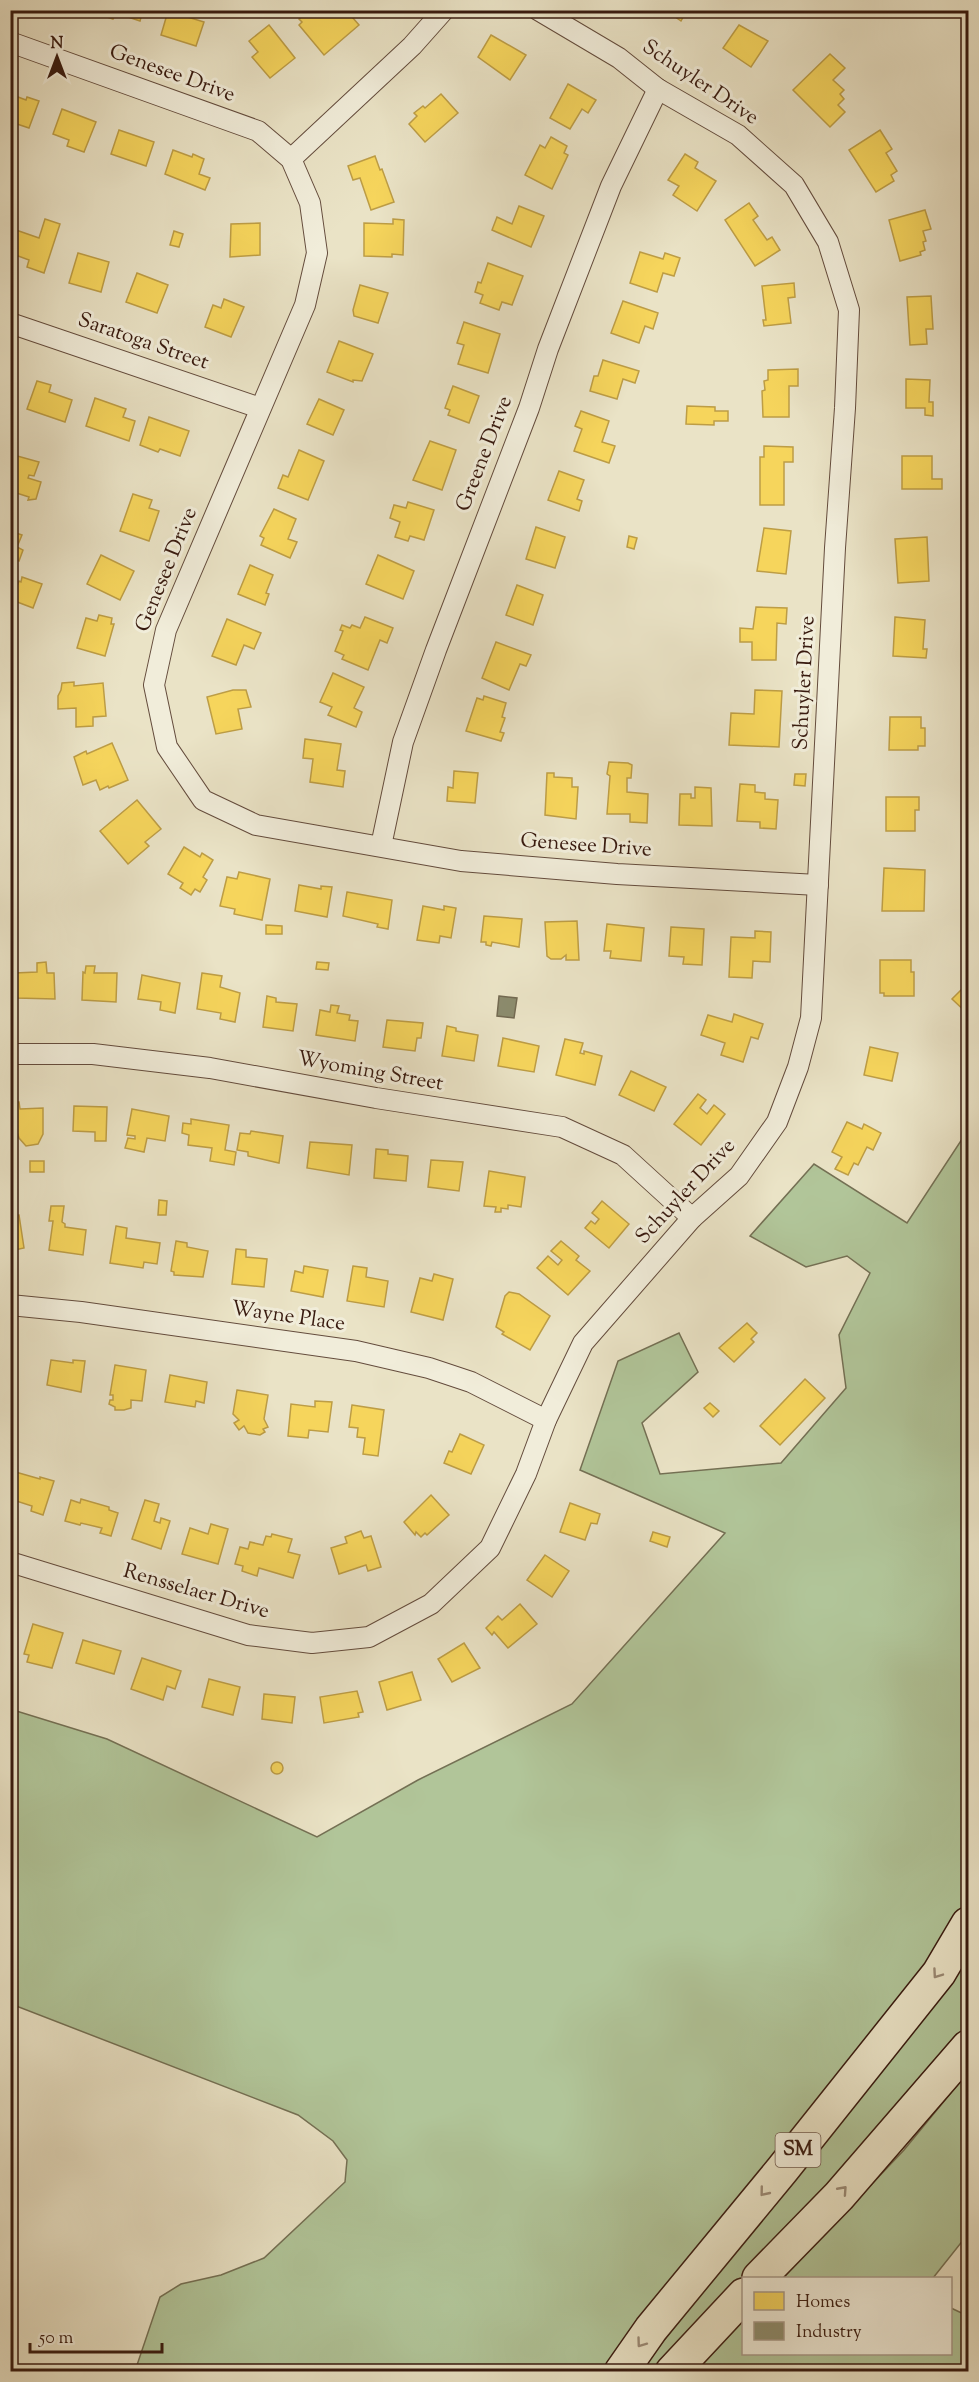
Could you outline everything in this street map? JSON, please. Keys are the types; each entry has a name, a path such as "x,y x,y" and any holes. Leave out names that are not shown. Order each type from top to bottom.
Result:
{"highway":[{"name":"SM","path":"621,2372 651,2329 782,2170 939,1973 969,1924"},
{"path":"760,2277 838,2196 969,2047"},
{"path":"672,2372 742,2297"}],"street":[{"path":"291,159 412,46 444,10"},
{"name":"Schuyler Drive","path":"538,10 619,58 658,88 738,135 794,185 828,242 849,310 811,1018 798,1067 777,1122 739,1176 692,1218 583,1342 546,1420"},
{"name":"Genesee Drive","path":"10,42 258,131 291,159 310,203 317,253 305,305 260,408 246,448 166,630 154,685 167,747 203,800 256,825 461,861 617,874 818,885"},
{"name":"Greene Drive","path":"381,846 403,742 436,650 529,408 548,349 603,206 658,88"},
{"name":"Saratoga Street","path":"10,323 260,408"},
{"name":"Wyoming Street","path":"10,1054 93,1054 210,1068 376,1098 561,1127 622,1155 692,1218"},
{"name":"Wayne Place","path":"10,1305 93,1314 356,1351 429,1368 471,1382 546,1420"},
{"name":"Rensselaer Drive","path":"10,1562 248,1635 312,1643 369,1637 430,1604 490,1548 526,1474 546,1420"}],"green space":[{"path":"968,1130 968,1904 910,1986 612,2371 135,2371 160,2297 181,2284 221,2275 264,2258 345,2182 347,2160 333,2141 298,2115 11,2004 10,1709 107,1739 317,1837 418,1780 572,1704 725,1533 580,1470 618,1361 679,1333 698,1372 642,1423 660,1474 781,1463 846,1388 839,1335 870,1273 847,1256 806,1267 750,1236 814,1164 907,1223"},
{"path":"968,1941 968,2029 876,2141 751,2277 742,2277 742,2286 664,2371 640,2372"},
{"path":"968,2072 968,2234 934,2277 784,2277 904,2150"},
{"path":"952,2308 968,2316 968,2371 695,2372 742,2322 742,2355 952,2355"}],"building: Homes":[{"path":"99,10 143,10 140,21 116,13 113,19 98,14"},
{"path":"310,10 346,10 359,25 324,55 299,25 302,22 299,19"},
{"path":"665,10 687,10 681,21"},
{"path":"168,11 204,22 196,46 161,35"},
{"path":"269,25 295,58 270,78 252,57 258,52 249,41"},
{"path":"739,25 768,41 751,67 723,48"},
{"path":"491,35 526,55 510,80 478,57"},
{"path":"830,54 845,68 833,80 844,90 840,94 844,99 838,105 845,112 830,127 793,90"},
{"path":"568,84 596,100 588,113 582,109 570,129 550,118"},
{"path":"10,94 26,100 27,97 39,101 29,128 17,124 14,133 10,132"},
{"path":"441,94 458,113 425,142 409,124 417,116 414,113 423,106 425,108"},
{"path":"62,109 96,122 84,152 67,146 69,140 53,134"},
{"path":"119,130 154,142 146,166 111,154"},
{"path":"880,130 892,149 886,153 897,171 891,175 894,181 876,192 849,150"},
{"path":"551,137 567,146 564,153 568,155 552,189 525,175 540,145 545,148"},
{"path":"173,150 204,159 199,174 210,178 205,190 165,174"},
{"path":"685,154 698,162 695,168 716,181 697,211 673,195 679,186 668,180"},
{"path":"375,156 394,202 371,210 360,178 353,180 348,166"},
{"path":"749,203 758,216 753,220 767,240 772,237 780,250 755,266 725,220"},
{"path":"519,206 544,216 531,247 492,230 497,217 512,224"},
{"path":"925,210 931,229 923,231 926,241 923,242 925,250 920,252 921,255 900,261 889,220"},
{"path":"45,219 60,224 44,273 27,267 29,260 10,253 10,247 16,230 39,238"},
{"path":"393,219 404,220 403,255 364,256 364,223 393,224"},
{"path":"260,223 260,255 230,257 231,224"},
{"path":"174,231 183,234 179,247 170,245"},
{"path":"640,252 663,259 665,253 680,258 674,276 663,273 657,292 630,283"},
{"path":"78,253 109,262 101,292 69,283"},
{"path":"488,263 523,276 512,305 502,302 499,310 480,303 483,295 475,292"},
{"path":"137,273 168,285 157,313 126,302"},
{"path":"794,283 795,297 788,298 791,323 764,326 763,320 766,320 762,286"},
{"path":"360,285 388,293 378,323 354,316 353,310"},
{"path":"931,296 933,329 926,329 927,344 910,345 907,297"},
{"path":"224,299 244,307 231,337 205,327 213,305 221,308"},
{"path":"623,301 658,313 653,329 645,326 639,343 611,333"},
{"path":"464,322 500,334 488,373 458,364 464,345 457,343"},
{"path":"339,341 373,354 362,381 353,380 353,382 327,372"},
{"path":"603,360 639,371 635,383 623,379 617,399 590,391 594,376 598,376"},
{"path":"798,369 798,386 789,386 789,417 763,417 762,391 765,390 764,381 768,380 768,370"},
{"path":"906,379 930,380 929,402 933,402 933,416 925,415 925,408 906,408"},
{"path":"37,381 51,385 49,392 72,400 65,422 27,409"},
{"path":"453,386 479,396 469,423 448,415 450,410 445,408"},
{"path":"95,398 126,409 123,417 135,421 129,441 86,426"},
{"path":"319,399 344,410 333,435 307,424"},
{"path":"687,406 715,407 715,411 728,411 728,421 714,421 714,425 686,424"},
{"path":"581,411 609,421 602,442 615,446 609,463 574,451 582,429 575,426"},
{"path":"149,417 189,431 180,456 160,449 158,452 140,445"},
{"path":"430,441 456,450 442,490 413,480"},
{"path":"764,446 793,447 793,462 784,462 784,505 760,505 760,457 764,457"},
{"path":"299,450 324,461 308,500 278,488 283,475 288,477"},
{"path":"10,454 39,462 34,476 29,475 28,478 41,482 36,499 28,500 29,497 10,491"},
{"path":"902,456 932,456 932,479 942,479 942,489 902,489"},
{"path":"559,471 584,480 577,499 582,501 579,511 548,500"},
{"path":"133,494 152,500 149,508 159,511 149,541 120,531"},
{"path":"408,502 434,510 424,540 410,536 408,541 395,537 400,522 390,518 394,505 406,508"},
{"path":"274,509 296,519 288,539 297,542 290,558 261,545 264,538 260,536"},
{"path":"536,527 565,537 555,568 526,559"},
{"path":"764,528 791,531 786,574 757,571"},
{"path":"10,531 22,535 17,547 23,550 19,561 10,557"},
{"path":"629,536 637,538 634,549 627,547"},
{"path":"927,537 929,581 898,583 895,539"},
{"path":"101,555 134,571 120,600 87,584"},
{"path":"378,555 414,571 403,599 366,584"},
{"path":"250,565 273,575 266,593 269,594 265,605 238,594"},
{"path":"22,577 42,584 33,608 12,600"},
{"path":"517,585 543,595 533,625 506,615"},
{"path":"756,607 787,608 786,624 777,623 776,660 752,660 752,642 740,642 740,628 753,629"},
{"path":"99,615 112,618 111,624 114,624 105,656 77,648 86,618 97,621"},
{"path":"365,617 393,628 387,643 380,640 368,670 342,659 344,655 335,651 343,631 340,630 342,625 360,628"},
{"path":"895,617 925,620 923,649 927,649 926,658 893,656"},
{"path":"227,619 261,633 254,649 244,645 236,665 212,656"},
{"path":"496,642 531,655 526,666 520,664 509,690 482,678"},
{"path":"333,673 364,687 354,708 362,712 356,727 328,715 332,707 320,702"},
{"path":"74,682 74,686 103,683 106,716 93,717 93,726 76,727 76,708 58,709 58,696 62,683"},
{"path":"233,690 246,690 251,707 238,709 242,729 216,734 207,697"},
{"path":"755,690 782,691 779,747 729,745 731,713 754,714"},
{"path":"484,696 506,703 502,717 505,718 500,732 504,733 501,741 466,731 477,698 483,700"},
{"path":"890,717 921,717 921,728 925,728 925,746 918,746 918,750 889,750"},
{"path":"305,739 341,744 337,770 345,771 343,787 310,782 313,759 303,758"},
{"path":"112,743 128,780 100,790 96,780 83,785 74,757"},
{"path":"609,762 632,765 631,778 627,778 627,792 648,794 647,823 630,822 630,814 607,814"},
{"path":"454,771 478,773 475,803 447,801 448,787 453,788"},
{"path":"547,773 554,773 554,777 572,778 572,787 578,787 576,819 545,815"},
{"path":"795,774 806,774 805,786 794,785"},
{"path":"740,784 755,785 755,792 765,793 765,799 778,800 776,829 760,828 760,822 737,821"},
{"path":"695,787 711,788 712,826 679,825 680,794 691,794 691,798 695,798"},
{"path":"886,797 919,797 919,810 915,810 915,831 886,831"},
{"path":"137,800 161,829 145,842 149,846 128,864 100,831"},
{"path":"184,847 200,857 202,853 213,860 203,877 207,880 200,892 195,889 191,895 180,888 183,883 168,874"},
{"path":"884,868 925,870 924,911 882,911"},
{"path":"239,872 270,879 262,920 234,914 235,909 220,906 227,877 237,879"},
{"path":"299,885 321,889 321,886 332,887 327,917 295,911"},
{"path":"347,892 392,900 388,929 377,927 378,924 343,916"},
{"path":"423,906 444,910 444,906 456,908 451,938 440,936 439,943 417,940"},
{"path":"484,916 522,919 519,947 492,942 491,946 486,945 486,942 481,942"},
{"path":"577,921 579,960 566,960 566,955 561,959 551,959 547,956 545,922"},
{"path":"607,924 644,928 641,961 610,958 611,951 604,951"},
{"path":"266,925 282,926 282,934 266,934"},
{"path":"671,927 704,929 702,965 683,964 684,957 669,956"},
{"path":"755,931 771,932 770,962 753,961 752,978 729,977 731,937 755,938"},
{"path":"880,960 911,960 911,972 914,972 914,996 884,996 884,993 880,993"},
{"path":"46,962 47,973 54,973 55,999 16,998 15,973 37,972 37,963"},
{"path":"317,962 329,963 328,970 316,969"},
{"path":"86,966 95,966 94,973 117,973 116,1002 82,1000 83,972 85,973"},
{"path":"202,973 222,976 220,987 240,993 235,1022 220,1019 221,1013 197,1009"},
{"path":"142,975 180,983 175,1013 160,1010 161,1002 138,999"},
{"path":"968,983 968,1014 952,999"},
{"path":"267,996 276,998 276,1002 297,1004 293,1031 263,1027"},
{"path":"331,1005 339,1006 337,1013 350,1015 349,1020 358,1021 355,1041 316,1035 320,1010 330,1012"},
{"path":"734,1014 763,1024 758,1039 751,1037 743,1062 721,1055 725,1043 701,1035 708,1015 732,1022"},
{"path":"387,1020 423,1023 421,1038 417,1038 415,1051 383,1047"},
{"path":"447,1026 456,1028 456,1031 478,1035 474,1061 442,1056"},
{"path":"503,1038 539,1046 534,1072 498,1066"},
{"path":"565,1039 583,1043 580,1053 584,1054 584,1051 602,1056 595,1085 556,1075"},
{"path":"870,1047 898,1053 892,1081 864,1075"},
{"path":"631,1071 666,1087 654,1111 619,1095"},
{"path":"698,1094 706,1100 700,1108 707,1114 714,1105 725,1114 701,1145 674,1124"},
{"path":"10,1102 19,1102 20,1109 43,1108 43,1134 38,1144 26,1146 17,1132 10,1132"},
{"path":"74,1106 107,1107 106,1141 95,1141 95,1132 73,1131"},
{"path":"132,1109 169,1116 165,1141 147,1138 144,1152 125,1148 128,1138 135,1139 135,1136 127,1135"},
{"path":"191,1119 229,1125 225,1150 236,1152 234,1165 210,1161 212,1148 188,1145 189,1135 182,1133 183,1123 191,1124"},
{"path":"847,1122 862,1129 864,1124 881,1133 873,1150 867,1147 858,1165 854,1163 848,1175 835,1169 842,1157 832,1152"},
{"path":"251,1131 283,1136 279,1163 248,1156 248,1152 237,1150 240,1133 250,1134"},
{"path":"310,1142 352,1145 349,1175 307,1168"},
{"path":"376,1149 388,1150 388,1154 408,1156 406,1181 374,1178"},
{"path":"431,1160 463,1162 459,1191 428,1187"},
{"path":"30,1161 44,1161 44,1172 30,1172"},
{"path":"489,1171 525,1177 521,1207 508,1205 508,1209 501,1208 501,1212 495,1212 496,1207 484,1206"},
{"path":"159,1200 167,1201 166,1215 158,1215"},
{"path":"602,1201 629,1224 609,1248 585,1228 591,1221 595,1224 599,1219 592,1213"},
{"path":"51,1206 64,1206 62,1222 65,1227 86,1230 83,1255 49,1250 53,1221 49,1221"},
{"path":"19,1215 24,1248 10,1251 10,1216"},
{"path":"116,1226 127,1228 126,1238 160,1243 157,1264 144,1262 143,1268 110,1263"},
{"path":"176,1241 187,1243 187,1247 208,1251 203,1277 174,1275 171,1271"},
{"path":"561,1241 579,1256 576,1260 590,1271 568,1295 537,1268 548,1256 558,1265 562,1260 551,1251"},
{"path":"236,1249 246,1250 246,1257 267,1259 264,1287 232,1284"},
{"path":"304,1266 328,1270 323,1297 291,1291 295,1271 303,1273"},
{"path":"353,1266 367,1268 366,1277 388,1281 384,1307 347,1301"},
{"path":"434,1274 453,1279 443,1320 411,1312 420,1278 432,1281"},
{"path":"509,1292 519,1294 550,1316 530,1350 502,1334 504,1332 496,1327 505,1296"},
{"path":"747,1323 757,1333 751,1339 754,1342 734,1362 719,1348"},
{"path":"51,1360 73,1363 73,1360 85,1361 81,1392 47,1385"},
{"path":"115,1365 146,1370 142,1401 131,1400 131,1408 124,1410 115,1410 115,1407 109,1404 110,1400 113,1400 113,1395 110,1395"},
{"path":"170,1375 207,1382 204,1403 196,1401 195,1407 165,1402"},
{"path":"805,1379 825,1398 780,1445 760,1426"},
{"path":"237,1390 268,1395 264,1419 268,1427 263,1429 265,1432 260,1435 248,1433 244,1426 239,1430 234,1423 239,1420 233,1414"},
{"path":"315,1401 332,1402 328,1432 309,1430 308,1438 288,1436 291,1404 315,1407"},
{"path":"710,1403 719,1411 713,1417 704,1408"},
{"path":"352,1405 384,1410 378,1456 363,1454 365,1438 357,1437 358,1428 349,1427"},
{"path":"460,1434 484,1445 471,1474 444,1463"},
{"path":"12,1471 54,1481 43,1515 31,1511 32,1506 10,1499"},
{"path":"431,1495 449,1515 427,1535 425,1533 421,1537 416,1532 415,1535 404,1522"},
{"path":"81,1499 109,1507 109,1510 118,1513 111,1536 100,1533 102,1528 65,1521 71,1500 80,1503"},
{"path":"145,1500 159,1504 154,1521 160,1523 161,1518 170,1521 161,1549 132,1539"},
{"path":"570,1503 600,1514 597,1524 591,1523 585,1540 560,1532"},
{"path":"211,1524 228,1529 218,1564 182,1554 190,1528 208,1534"},
{"path":"361,1531 364,1538 371,1536 381,1567 368,1571 366,1565 339,1574 331,1548 347,1543 345,1537"},
{"path":"653,1532 670,1537 667,1547 650,1541"},
{"path":"272,1534 292,1539 288,1552 300,1555 293,1578 259,1568 257,1576 242,1571 243,1566 235,1564 240,1547 248,1549 250,1542 263,1545 266,1536 271,1537"},
{"path":"545,1555 569,1571 552,1597 527,1580"},
{"path":"520,1604 537,1624 508,1648 494,1632 492,1635 486,1628 498,1616 502,1620"},
{"path":"33,1624 63,1633 52,1668 27,1662 29,1655 24,1654"},
{"path":"83,1640 121,1651 114,1674 76,1663"},
{"path":"464,1643 480,1668 452,1682 438,1659"},
{"path":"142,1658 181,1671 175,1689 167,1686 163,1700 131,1689"},
{"path":"412,1672 421,1700 387,1710 379,1682"},
{"path":"209,1679 240,1687 233,1715 202,1707"},
{"path":"357,1691 363,1712 358,1713 359,1717 324,1723 320,1697"},
{"path":"264,1694 295,1697 292,1723 262,1719"},
{"path":"279,1762 283,1768 279,1774 275,1774 271,1766"}],"building: Industry":[{"path":"499,996 517,998 514,1018 497,1016"}]}
